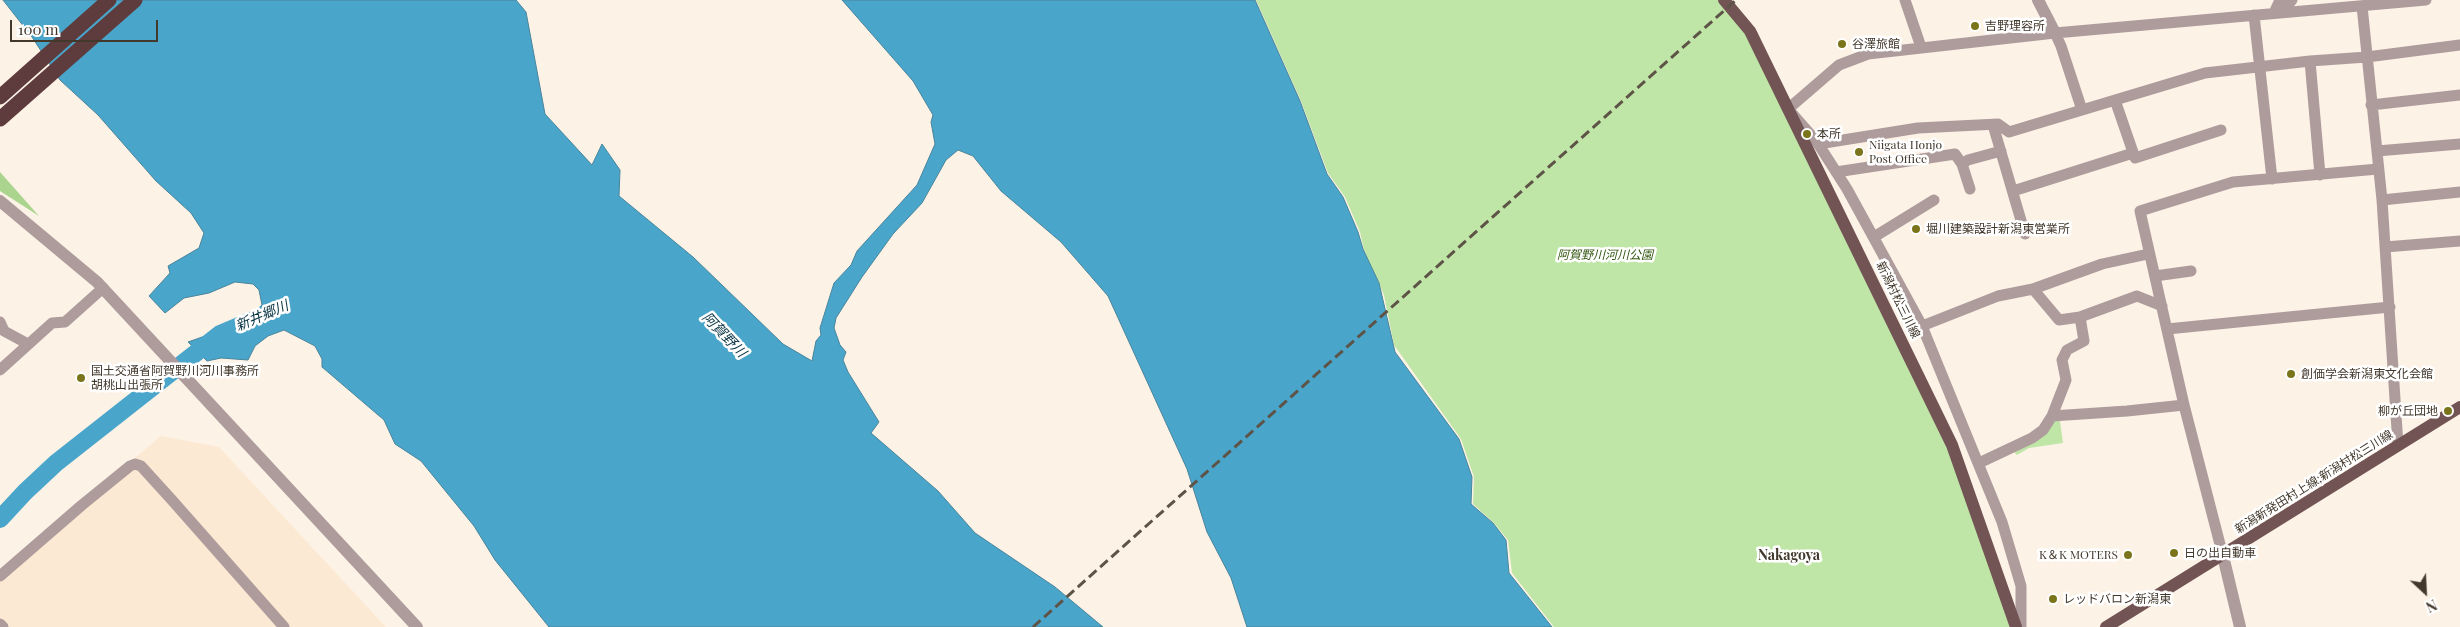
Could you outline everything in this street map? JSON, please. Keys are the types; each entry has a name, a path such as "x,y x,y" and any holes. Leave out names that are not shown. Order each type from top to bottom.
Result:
{"highway":[{"path":"0,97 109,0"},
{"path":"0,119 135,0"}],"main road":[{"name":"新潟村松三川線","path":"1724,0 1750,31 1952,445 2016,627"},
{"name":"新潟新発田村上線;新潟村松三川線","path":"2106,627 2460,408"}],"street":[{"path":"1905,0 1921,47"},
{"path":"2038,0 2061,46 2082,110"},
{"path":"2278,12 2280,0"},
{"path":"2278,12 2292,0"},
{"path":"2021,627 2021,586 2002,522 1922,326 1836,172 1818,144 1788,109 1825,76 1854,58 1921,47 2055,33 2426,0"},
{"path":"2362,6 2382,200 2398,445"},
{"path":"2254,15 2272,180"},
{"path":"1818,144 1918,128 1998,124 2009,132 2205,73 2310,61 2367,57 2460,45"},
{"path":"2310,61 2320,175"},
{"path":"2371,105 2460,95"},
{"path":"2115,100 2135,158 2221,130"},
{"path":"1994,125 2025,234"},
{"path":"2377,151 2460,144"},
{"path":"1962,164 1968,160 2001,151"},
{"path":"2013,191 2133,152"},
{"path":"1836,172 1955,154 1962,164 1970,189"},
{"path":"2240,627 2184,405 2155,276 2148,254 2140,211 2233,182 2378,169"},
{"path":"2382,200 2460,192"},
{"path":"1874,237 1934,200"},
{"path":"0,201 103,288 417,627"},
{"path":"2385,247 2460,241"},
{"path":"1922,326 1998,296 2033,289 2065,276 2148,254"},
{"path":"2155,276 2191,272"},
{"path":"0,370 52,322 65,322 103,288"},
{"path":"2033,289 2059,320 2080,317 2137,296 2162,306"},
{"path":"2167,329 2390,307"},
{"path":"1979,463 2032,438 2043,430 2052,416 2066,380 2062,360 2067,350 2084,341 2080,317"},
{"path":"0,322 4,331 28,344"},
{"path":"2052,416 2128,412 2184,405"},
{"path":"0,576 82,505 130,466 136,464 141,466 165,492 284,627"},
{"path":"0,624 3,627"}],"shaded area":[{"path":"161,436 219,447 386,627 0,627 0,572"}],"green space":[{"name":"阿賀野川河川公園","path":"1256,0 1719,0 1745,32 1948,450 2011,627 1554,627 1512,573 1508,540 1494,523 1473,504 1474,477 1461,439 1394,345 1384,295 1364,250 1360,232 1345,197 1328,173 1301,101"},
{"path":"0,172 39,216 0,191"},
{"path":"2054,421 2060,421 2063,443 2029,448 2017,455 2014,452"}],"water":[{"name":"阿賀野川","path":"3,0 516,0 526,12 545,114 592,165 602,144 620,170 619,196 693,257 783,344 812,361 816,341 821,335 820,328 834,283 851,265 857,251 917,185 935,144 931,122 933,115 913,81 842,0 1255,0 1300,101 1327,174 1343,197 1363,249 1379,283 1395,352 1459,439 1472,477 1471,504 1493,523 1506,540 1509,573 1552,627 1247,627 1231,578 1207,532 1187,469 1108,296 1061,242 1001,191 973,156 958,150 946,160 922,203 893,234 862,277 836,318 834,328 840,345 846,352 843,360 848,372 879,422 871,433 938,491 975,533 1055,587 1103,627 549,627 495,560 474,526 421,461 395,444 384,420 322,367 322,359 315,346 284,330 268,336 255,346 248,360 221,358 207,361 188,342 205,336 230,333 262,305 259,290 253,284 235,282 209,293 184,298 165,313 149,296 170,273 168,266 199,248 204,233 191,213 156,181 98,115 60,80 32,37"}],"waterway":[{"name":"新井郷川","path":"0,519 56,463 220,334 258,318"}],"railway":[{"path":"1033,627 1736,0"}],"place":[{"name":"吉野理容所","path":"1975,26"},
{"name":"谷澤旅館","path":"1842,44"},
{"name":"本所","path":"1807,134"},
{"name":"Niigata Honjo Post Office","path":"1859,152"},
{"name":"堀川建築設計新潟東営業所","path":"1916,229"},
{"name":"創価学会新潟東文化会館","path":"2291,374"},
{"name":"国土交通省阿賀野川河川事務所 胡桃山出張所","path":"81,378"},
{"name":"柳が丘団地","path":"2448,411"},
{"name":"日の出自動車","path":"2174,553"},
{"name":"K＆K MOTERS","path":"2128,555"},
{"name":"レッドバロン新潟東","path":"2053,599"}],"district":[{"name":"Nakagoya","path":"1789,556"}]}
